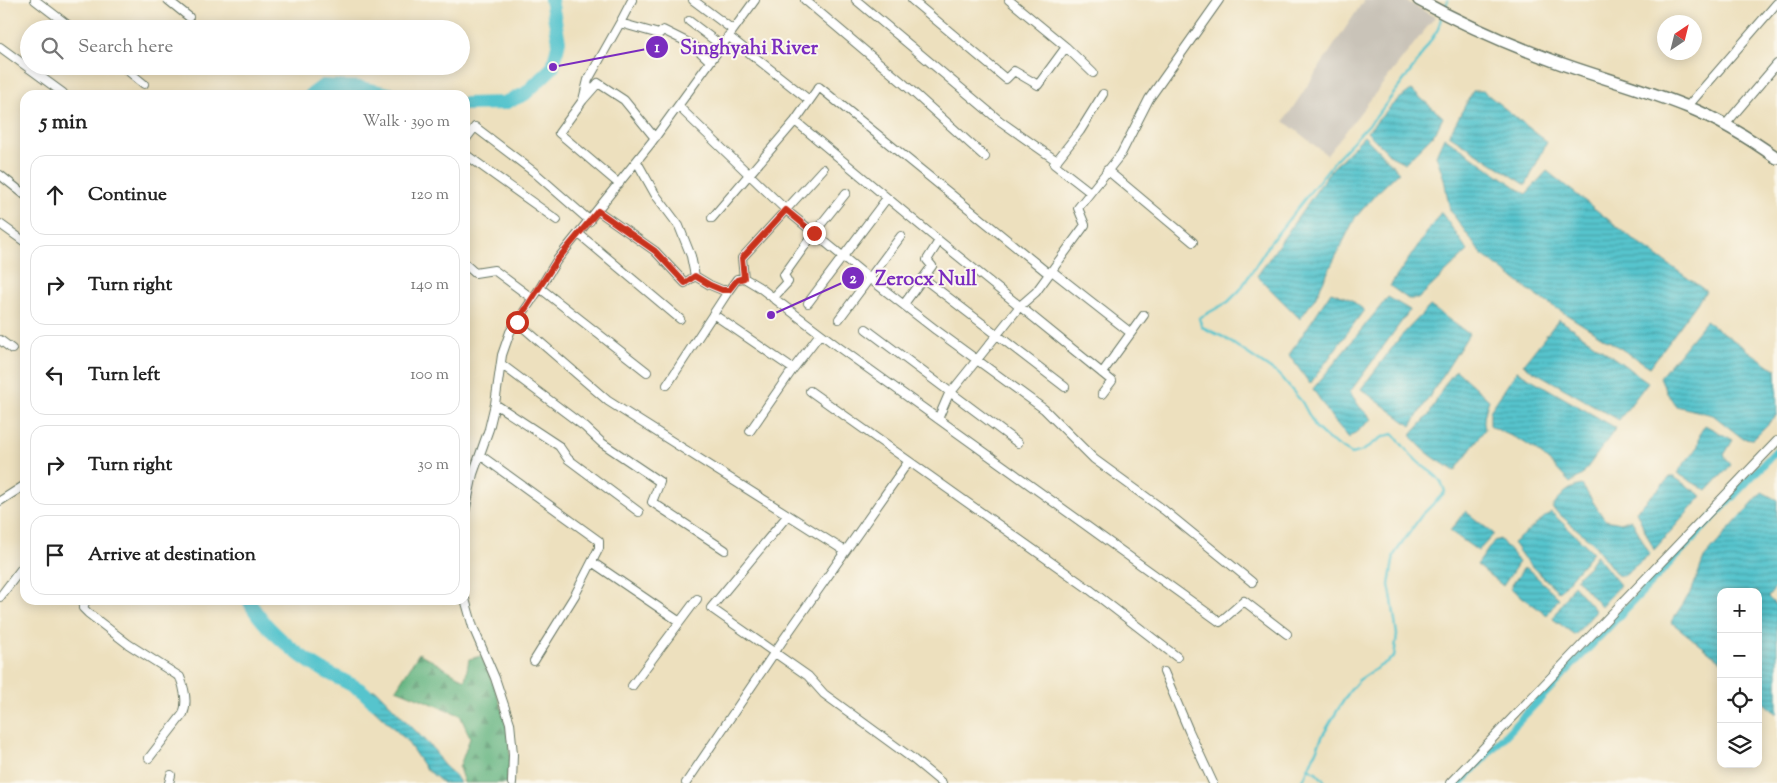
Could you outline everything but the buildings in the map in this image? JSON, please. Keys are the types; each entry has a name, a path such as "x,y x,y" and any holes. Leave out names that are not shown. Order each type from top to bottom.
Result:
{"main road":[{"path":"1419,0 1449,17 1494,37 1555,61 1687,107 1725,125 1777,158"}],"street":[{"path":"35,0 61,20"},
{"path":"168,0 189,17"},
{"path":"584,100 588,80 632,0"},
{"path":"693,0 809,100"},
{"path":"804,0 903,82 985,157"},
{"path":"856,0 1000,121 1056,161"},
{"path":"912,0 1006,79 1014,72 1038,85 1066,47"},
{"path":"1009,0 1066,47 1093,73"},
{"path":"938,419 951,392 978,361 1020,306 1036,292 1085,225 1078,208 1121,154 1161,80 1219,0"},
{"path":"470,491 495,404 501,364 510,332 557,260 655,138 722,46 750,2"},
{"path":"1687,107 1776,7"},
{"path":"689,20 722,46"},
{"path":"620,23 659,34 663,30 692,45 710,61"},
{"path":"0,47 20,62"},
{"path":"1725,125 1777,64"},
{"path":"38,75 59,90"},
{"path":"133,75 144,84"},
{"path":"619,184 559,133 584,100 598,83 624,100 655,138"},
{"path":"712,218 795,121 819,88 1050,273 1131,333"},
{"path":"1090,192 1054,164 1080,131 1103,94"},
{"path":"678,106 786,210 869,278 1044,409 1094,459 1164,510 1252,582"},
{"path":"795,121 1102,372 1112,381 1102,394"},
{"path":"470,134 475,127 534,172 590,221"},
{"path":"470,158 557,220"},
{"path":"637,162 655,194 680,226 691,256 695,276 722,290 729,290"},
{"path":"744,278 742,258 823,169"},
{"path":"1107,170 1193,242"},
{"path":"0,174 20,191"},
{"path":"773,298 788,282 784,275 846,193"},
{"path":"808,303 887,198"},
{"path":"598,211 655,251 685,283 695,276"},
{"path":"0,224 20,238"},
{"path":"579,234 680,319"},
{"path":"839,319 901,236"},
{"path":"904,304 932,266 927,260 939,240"},
{"path":"470,268 475,273 494,270 533,299"},
{"path":"667,385 729,290 737,280 744,278 760,287 820,334 1220,622 1244,601 1287,634"},
{"path":"923,278 1065,387"},
{"path":"540,288 647,372"},
{"path":"713,314 793,370"},
{"path":"1102,372 1144,315"},
{"path":"517,322 608,401 845,551"},
{"path":"866,329 1018,443"},
{"path":"750,431 820,334"},
{"path":"0,340 12,349"},
{"path":"501,364 585,427 602,443 660,482 652,502 725,550"},
{"path":"810,391 1089,589 1176,657"},
{"path":"495,404 559,446 568,459 639,512"},
{"path":"1450,783 1777,441"},
{"path":"480,455 599,541 599,548 575,595 534,660"},
{"path":"686,783 906,465"},
{"path":"0,501 20,488"},
{"path":"788,515 711,608 808,676 824,694 942,783"},
{"path":"592,562 680,622"},
{"path":"0,597 20,571"},
{"path":"632,686 697,599"},
{"path":"84,605 83,608 88,613 128,644 180,676 186,708 149,758"},
{"path":"467,605 473,628 495,678 510,723 513,754 512,783"},
{"path":"1164,672 1212,783"}],"shaded area":[{"path":"1364,0 1404,0 1435,17 1327,155 1284,121"}],"green space":[{"path":"419,653 465,680 469,659 481,656 496,692 507,730 510,756 506,783 464,783 459,768 470,738 460,715 396,689"}],"water":[{"path":"1411,90 1443,117 1436,132 1405,163 1391,156 1367,132 1394,103"},
{"path":"1473,91 1483,91 1547,142 1526,185 1449,135"},
{"path":"1364,136 1399,172 1355,218 1315,298 1300,319 1257,276 1331,170"},
{"path":"1444,137 1526,194 1547,171 1633,239 1706,291 1650,367 1537,296 1481,254 1450,210 1444,179 1436,155"},
{"path":"1441,212 1468,251 1418,299 1408,299 1390,286"},
{"path":"1331,292 1350,299 1364,310 1310,384 1289,355"},
{"path":"1388,297 1410,310 1350,392 1359,406 1372,419 1349,438 1332,418 1313,389"},
{"path":"1430,306 1469,334 1411,426 1361,389 1401,336"},
{"path":"1559,319 1648,382 1619,420 1523,365"},
{"path":"1706,321 1776,370 1777,415 1753,439 1742,438 1713,415 1676,406 1667,393 1660,377"},
{"path":"1456,370 1489,400 1484,418 1485,429 1455,471 1426,451 1411,435 1429,415 1445,384"},
{"path":"1517,371 1616,428 1582,475 1570,483 1532,447 1490,425 1490,411"},
{"path":"1705,425 1733,440 1724,455 1731,465 1707,491 1677,473 1698,446 1700,433"},
{"path":"1670,477 1674,477 1702,496 1654,550 1636,511"},
{"path":"1582,485 1605,520 1621,523 1631,519 1650,554 1623,576 1617,575 1593,543 1552,508 1568,490"},
{"path":"1762,492 1777,500 1777,586 1768,597 1777,606 1777,714 1762,701 1762,588 1717,588 1717,658 1671,622 1692,590 1704,558"},
{"path":"1465,511 1494,534 1478,551 1450,531"},
{"path":"1551,512 1593,552 1559,592 1526,561 1513,543"},
{"path":"1500,539 1519,562 1503,586 1477,565 1494,541"},
{"path":"1596,555 1620,585 1601,607 1576,578 1589,566"},
{"path":"1527,568 1559,598 1547,615 1510,588 1523,569"},
{"path":"1573,585 1596,611 1575,635 1553,619"},
{"path":"361,690 376,690 435,751 441,762 455,775 460,783 443,783 425,768 406,740 364,700"}],"waterway":[{"path":"470,104 504,103 525,94 553,67 559,41 551,0"},
{"path":"1444,10 1448,0"},
{"path":"1302,783 1323,735 1349,692 1359,680 1394,657 1397,635 1389,585 1394,555 1421,516 1445,492 1440,480 1419,463 1393,434 1381,438 1363,451 1352,454 1328,439 1316,428 1302,402 1278,374 1223,337 1202,327 1199,318 1228,302 1240,290 1270,243 1337,158 1376,117 1414,67 1438,29 1442,15"},
{"path":"318,90 323,86 370,90"},
{"path":"1460,783 1777,450"},
{"path":"252,605 270,629 301,656 361,690 374,702"},
{"path":"1308,768 1316,772 1326,783"}],"place":[{"name":"Singhyahi River","path":"553,67"},
{"name":"Zerocx Null","path":"771,315"}],"route":[{"path":"517,322 557,260 598,211 655,251 685,283 695,276 722,290 729,290 737,280 744,278 742,258 786,210 814,233"}]}
